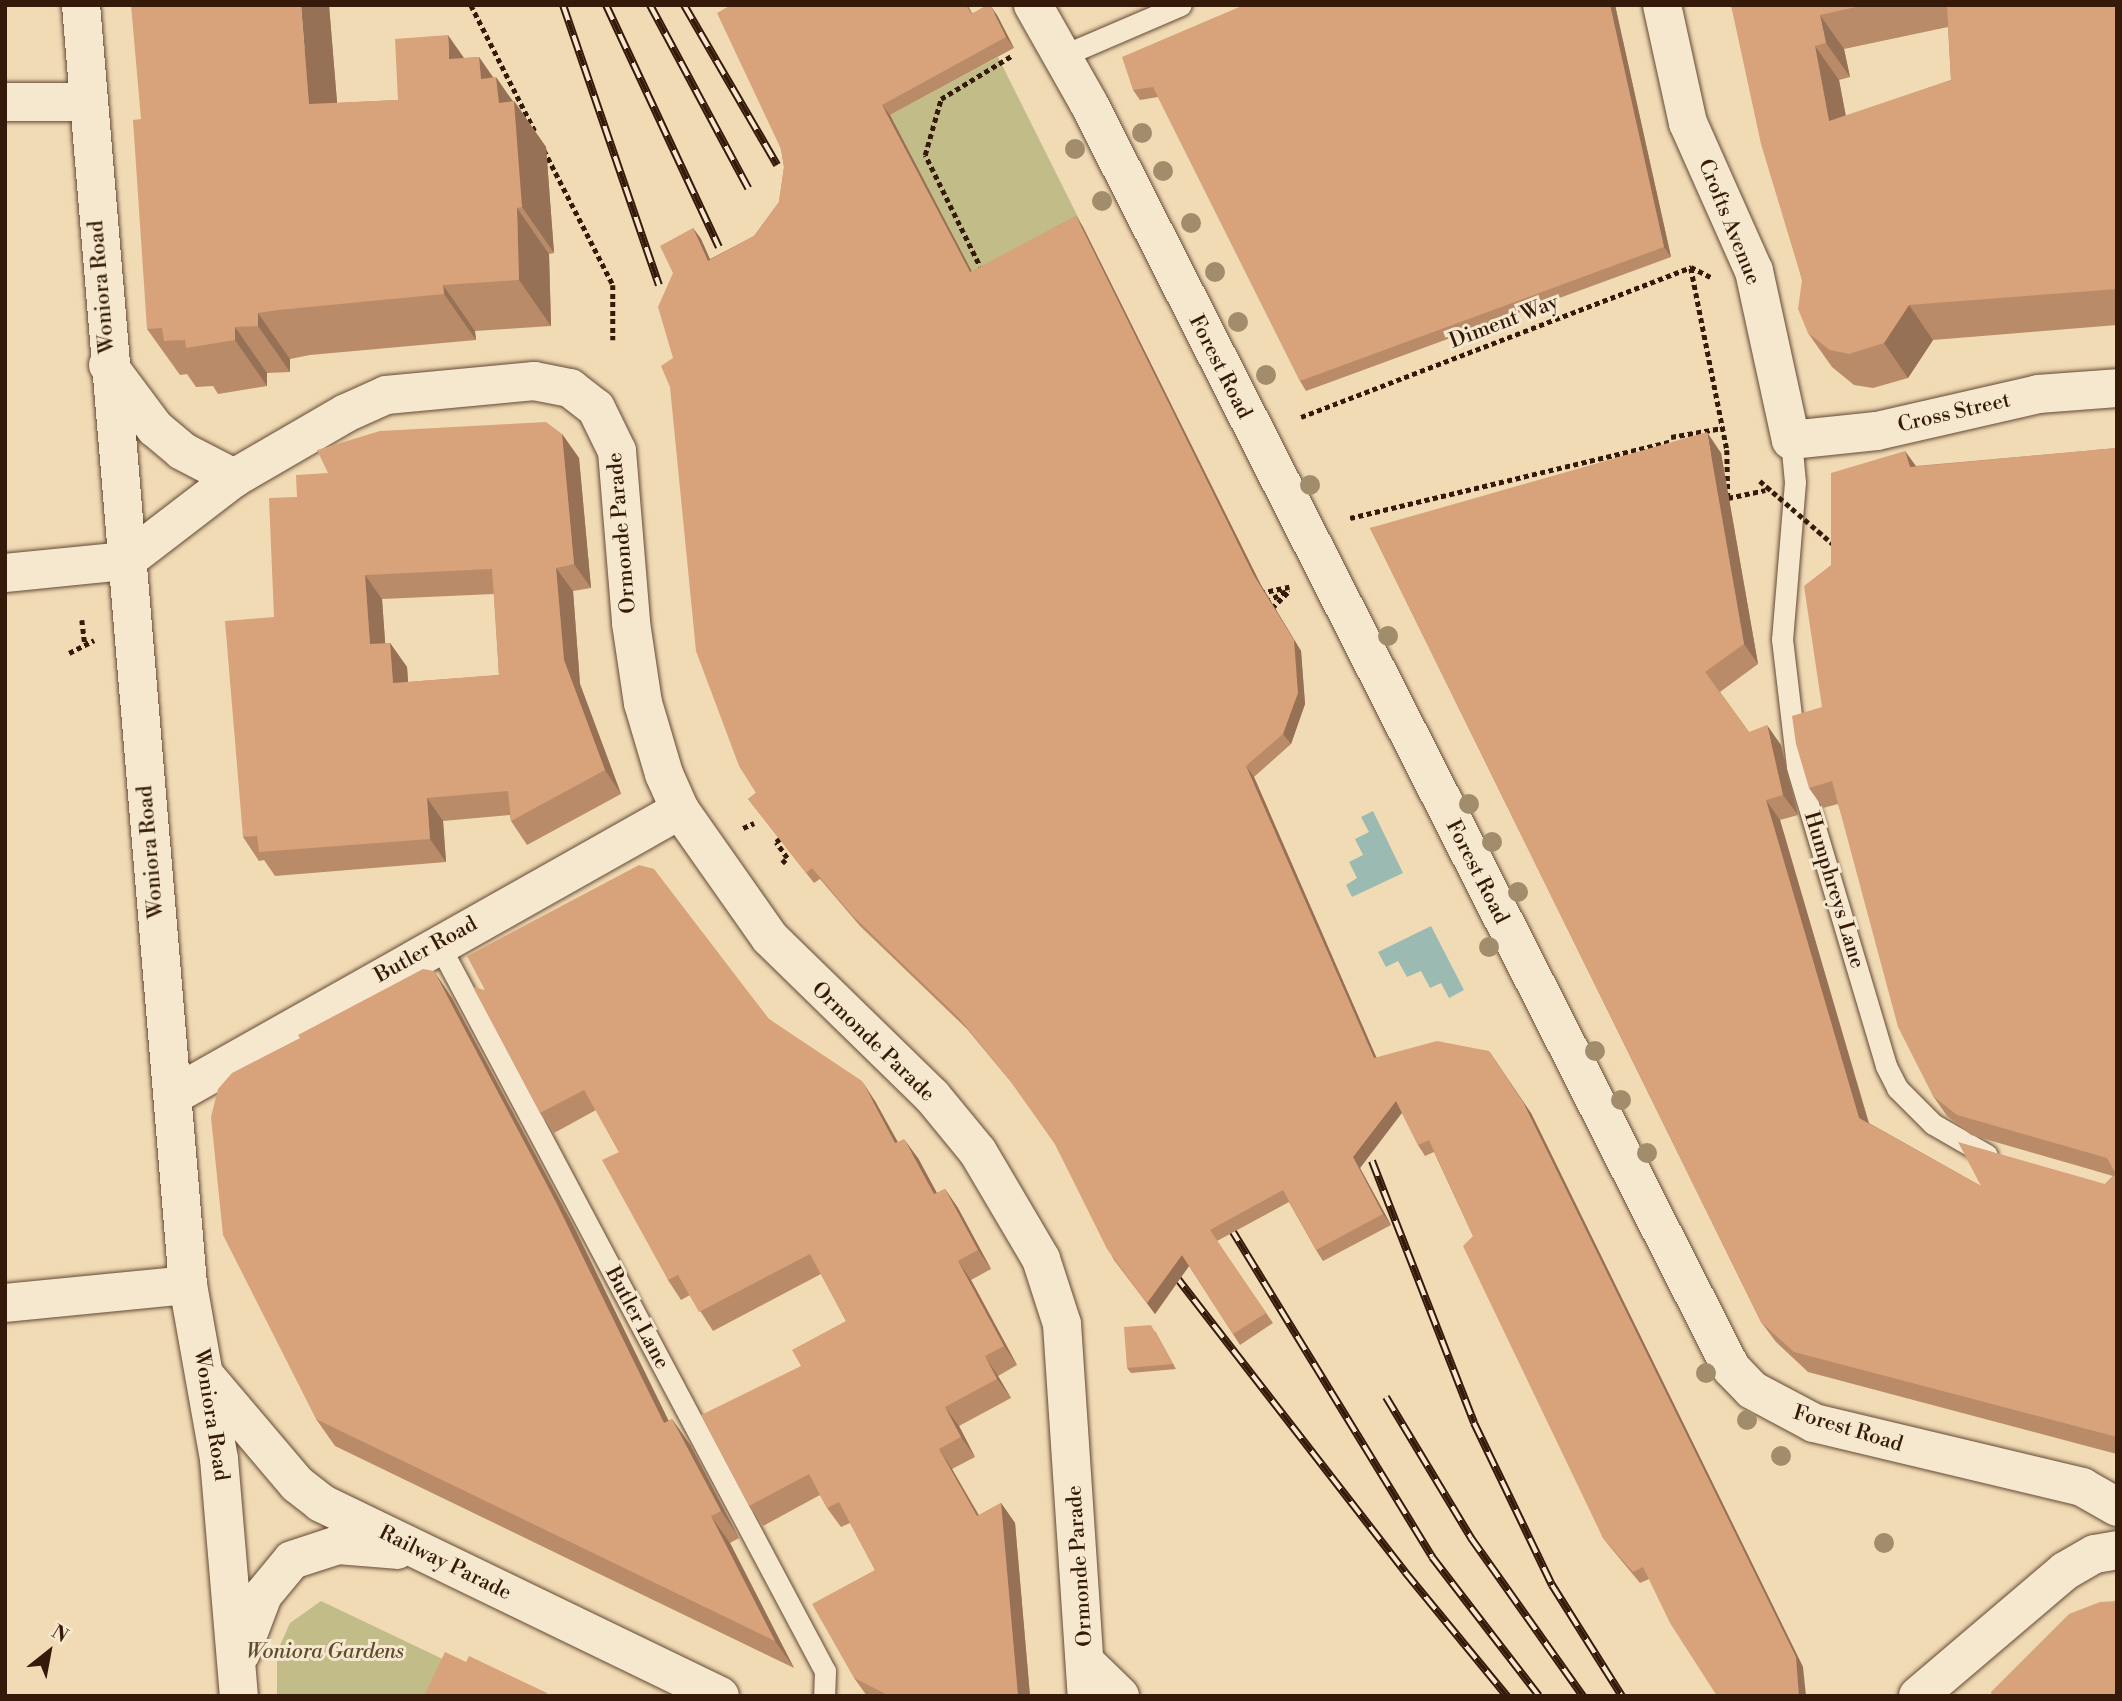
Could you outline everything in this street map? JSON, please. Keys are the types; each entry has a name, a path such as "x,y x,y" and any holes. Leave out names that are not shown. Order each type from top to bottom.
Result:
{"street":[{"name":"Woniora Road","path":"81,5 108,365 174,1095 188,1285 208,1379 238,1680"},
{"name":"Forest Road","path":"1033,5 1062,56 1731,1368 1752,1390 1814,1423 2082,1487 2117,1507"},
{"name":"Crofts Avenue","path":"1662,5 1688,123 1754,271 1791,440"},
{"path":"5,102 87,102"},
{"path":"5,573 126,561 234,478 182,451 155,428 108,365"},
{"name":"Ormonde Parade","path":"234,478 346,413 386,395 417,389 534,381 569,388 596,408 617,451 631,623 643,703 664,775 680,810 770,938 923,1087 970,1143 1013,1206 1041,1259 1062,1324 1087,1680"},
{"name":"Cross Street","path":"1791,440 1877,431 2038,394 2117,387"},
{"name":"Butler Road","path":"174,1095 438,943 680,810"},
{"path":"5,1303 188,1285"},
{"name":"Railway Parade","path":"208,1379 298,1484 321,1503 720,1696"},
{"path":"238,1680 263,1595 292,1560 338,1545 372,1546 430,1556"},
{"path":"1925,1694 2066,1571 2095,1555 2117,1550"},
{"path":"1087,1680 1120,1696"}],"lane":[{"path":"1062,56 1181,5"},
{"name":"Humphreys Lane","path":"1791,440 1795,482 1782,639 1797,767 1886,1066 1896,1088 1933,1124 1965,1147 2008,1162"},
{"name":"Butler Lane","path":"438,943 825,1671 824,1696"}],"path":[{"path":"471,5 613,285 613,340"},
{"path":"979,279 984,275 925,155 941,99 1013,55"},
{"path":"1691,267 1717,280"},
{"path":"1691,267 1722,428 1728,498"},
{"name":"Diment Way","path":"1301,417 1691,267"},
{"path":"1350,519 1722,428"},
{"path":"1760,481 1842,552"},
{"path":"1256,595 1267,589 1293,587"},
{"path":"1257,607 1293,587"},
{"path":"1266,612 1293,587"},
{"path":"82,620 85,645"},
{"path":"69,653 98,638"},
{"path":"782,863 787,859 776,842 787,834"}],"green space":[{"path":"998,57 1083,227 978,283 890,115"},
{"name":"Woniora Gardens","path":"321,1601 472,1673 461,1696 277,1696 277,1652 290,1623"}],"water":[{"path":"1373,811 1403,873 1352,897 1346,885 1357,878 1349,862 1363,855 1355,839 1369,832 1361,817"},
{"path":"1431,926 1464,990 1449,998 1441,983 1430,988 1421,971 1407,977 1398,961 1386,967 1378,952"}],"building":[{"path":"131,5 301,5 309,104 398,100 395,39 448,35 449,59 479,57 481,79 496,77 499,103 514,101 522,207 517,208 519,280 443,285 444,294 258,313 258,326 235,327 235,340 186,348 185,340 164,341 162,328 147,329 133,120 141,119"},
{"path":"731,5 966,5 971,14 990,5 1006,37 882,105 970,272 1076,216 1253,574 1294,640 1298,693 1283,734 1246,766 1374,1058 1437,1041 1489,1051 1523,1102 1796,1657 1799,1696 1717,1696 1670,1623 1643,1567 1633,1572 1603,1538 1463,1246 1473,1236 1429,1140 1418,1145 1396,1101 1353,1157 1383,1214 1316,1250 1283,1190 1210,1230 1266,1313 1233,1334 1182,1255 1147,1303 1107,1249 1055,1144 1008,1078 959,1018 852,915 812,868 806,873 748,799 756,793 739,766 696,651 670,387 661,366 673,358 658,307 673,273 660,246 693,228 708,261 754,236 779,202 784,167 781,149 717,13"},
{"path":"1244,5 1610,5 1664,247 1300,381 1153,87 1133,90 1122,57"},
{"path":"1731,5 1865,5 1820,15 1826,43 1815,46 1829,121 1951,80 1947,5 2117,5 2117,289 1909,305 1884,343 1849,354 1830,350 1808,333 1798,309 1802,280 1761,144"},
{"path":"546,422 562,434 574,564 556,568 564,660 605,770 511,821 508,791 427,798 430,839 259,852 257,836 243,837 225,621 274,617 269,498 297,497 296,475 328,473 317,450 380,431","holes":["492,569 499,675 393,683 390,643 370,644 365,575"]},
{"path":"1707,432 1744,644 1705,672 1749,732 1767,725 1783,795 1766,800 1859,1118 1981,1186 1958,1142 2105,1184 2116,1174 2107,1158 1957,1115 1933,1096 1898,1027 1832,781 1809,788 1796,744 1792,716 1822,707 1804,586 1831,565 1831,473 1905,451 1910,467 2117,448 2117,1437 1794,1352 1761,1322 1370,528"},
{"path":"639,865 654,869 769,1019 862,1081 895,1143 904,1139 934,1194 945,1189 978,1250 958,1261 1004,1346 985,1356 997,1379 945,1407 961,1437 939,1449 977,1516 1001,1503 1018,1696 890,1696 854,1678 812,1604 875,1570 839,1502 827,1508 809,1474 749,1506 701,1415 801,1366 792,1350 846,1321 810,1254 699,1312 678,1275 668,1280 602,1160 619,1152 584,1090 540,1113 473,987 485,990 467,956"},
{"path":"423,969 434,971 556,1202 664,1423 672,1419 721,1511 711,1516 775,1641 316,1419 223,1235 211,1117 218,1089 232,1073"},
{"path":"1151,1325 1173,1364 1127,1368 1124,1327"},
{"path":"2117,1601 2117,1696 1992,1696 1991,1692 2069,1614 2100,1602"},
{"path":"445,1652 466,1662 469,1656 547,1693 546,1696 424,1696"}],"railway":[{"path":"563,5 659,285"},
{"path":"606,5 719,247"},
{"path":"650,5 748,188"},
{"path":"684,5 777,165"},
{"path":"1372,1161 1474,1423 1552,1585 1622,1696"},
{"path":"1230,1227 1432,1557 1539,1696"},
{"path":"1174,1274 1405,1572 1507,1696"},
{"path":"1386,1397 1471,1538 1583,1696"}]}
